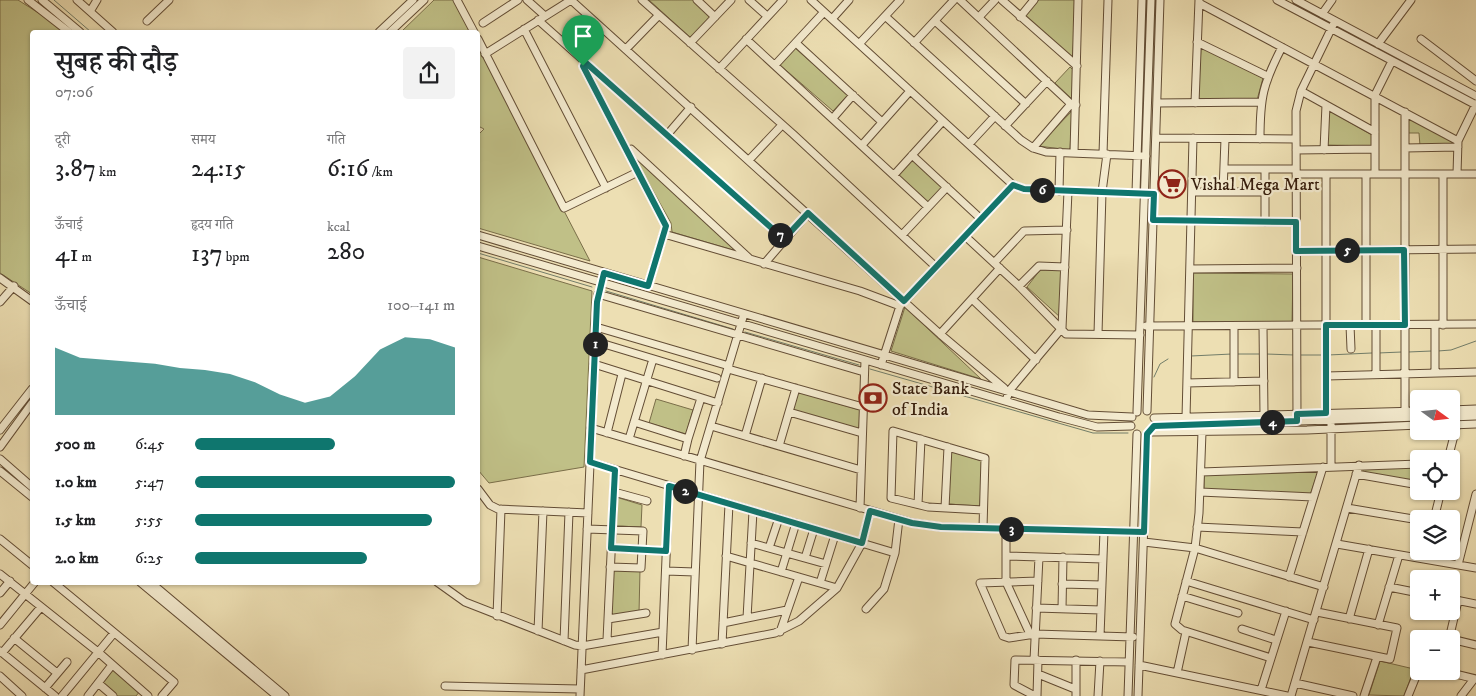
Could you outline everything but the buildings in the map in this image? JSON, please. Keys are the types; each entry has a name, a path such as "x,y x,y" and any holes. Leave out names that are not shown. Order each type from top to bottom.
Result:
{"street":[{"path":"28,0 66,30"},
{"path":"42,0 78,30"},
{"path":"91,10 97,0"},
{"path":"146,21 169,0"},
{"path":"380,30 412,0"},
{"path":"392,30 424,0"},
{"path":"457,0 473,30"},
{"path":"483,24 518,0"},
{"path":"527,0 585,62 784,239"},
{"path":"485,54 571,0 808,213 902,303 1008,391"},
{"path":"642,0 782,125 936,267"},
{"path":"698,0 715,17"},
{"path":"690,43 731,0"},
{"path":"749,0 768,16"},
{"path":"720,69 782,0"},
{"path":"811,0 1013,185 1024,189 1154,194"},
{"path":"832,19 850,0"},
{"path":"859,44 900,0"},
{"path":"914,43 954,0"},
{"path":"960,0 1073,104"},
{"path":"979,17 995,0"},
{"path":"1002,0 1077,66"},
{"path":"1020,17 1034,0"},
{"path":"1074,153 1073,104 1077,66 1078,0"},
{"path":"1098,334 1102,192 1105,154 1108,0"},
{"path":"1136,193 1142,0"},
{"path":"1131,426 1135,414 1140,335 1152,0"},
{"path":"1138,696 1144,532 1152,428 1147,411 1160,0"},
{"path":"1277,0 1476,105 1458,144 1457,174"},
{"path":"1296,0 1476,96"},
{"path":"1322,14 1332,0"},
{"path":"1378,44 1411,0"},
{"path":"80,1 111,30"},
{"path":"1195,104 1199,1 1375,95 1458,144"},
{"path":"775,65 824,12"},
{"path":"626,49 659,15"},
{"path":"884,16 1005,126 1034,148 1060,152 1146,156"},
{"path":"935,21 1026,104"},
{"path":"1297,418 1296,111 1301,91 1335,21"},
{"path":"524,29 606,188"},
{"path":"746,39 862,144 928,207"},
{"path":"1421,39 1476,81"},
{"path":"1198,42 1267,76"},
{"path":"480,43 564,208 638,172"},
{"path":"796,43 882,122"},
{"path":"1260,139 1260,102 1267,76 1282,47"},
{"path":"1375,174 1375,95 1392,61"},
{"path":"585,62 583,66 666,226 648,286"},
{"path":"1005,126 1047,81"},
{"path":"862,144 910,91"},
{"path":"1301,91 1375,132"},
{"path":"833,118 853,96"},
{"path":"1157,104 1260,102"},
{"path":"1034,148 1073,104"},
{"path":"1324,150 1326,105"},
{"path":"667,135 691,107"},
{"path":"1405,112 1405,411"},
{"path":"968,144 994,116"},
{"path":"894,175 943,121"},
{"path":"749,160 782,125"},
{"path":"1156,138 1296,139"},
{"path":"1186,418 1193,138"},
{"path":"1223,192 1226,139"},
{"path":"1405,148 1458,144"},
{"path":"627,151 631,149 750,259"},
{"path":"1296,150 1375,149"},
{"path":"1059,191 1060,152"},
{"path":"912,155 981,219"},
{"path":"1224,169 1265,169 1326,174 1476,174"},
{"path":"1265,169 1265,222"},
{"path":"1289,576 1313,497 1327,466 1331,429 1331,420 1326,413 1326,174"},
{"path":"1366,174 1366,325"},
{"path":"1443,174 1444,325"},
{"path":"881,365 902,303 1013,185"},
{"path":"902,235 947,187"},
{"path":"1006,401 1008,391 1062,328 1068,191"},
{"path":"1192,192 1265,192"},
{"path":"764,264 808,213"},
{"path":"1153,220 1296,222"},
{"path":"940,334 972,299 1024,231 1067,230"},
{"path":"664,234 902,303"},
{"path":"480,236 1088,415 1135,414 1147,411"},
{"path":"965,236 1019,286 1066,334 1140,335"},
{"path":"480,247 1097,427 1131,426"},
{"path":"1296,251 1476,249"},
{"path":"1019,286 1039,266 1065,267"},
{"path":"1190,269 1262,270 1296,268"},
{"path":"445,686 580,692 596,328 598,294 604,273"},
{"path":"0,278 14,286 30,299"},
{"path":"0,302 14,286"},
{"path":"598,294 864,372"},
{"path":"972,299 1036,360"},
{"path":"692,650 700,461 744,314"},
{"path":"1140,326 1476,324"},
{"path":"1350,325 1351,349"},
{"path":"1376,325 1376,374"},
{"path":"1435,325 1435,373"},
{"path":"1234,326 1234,382"},
{"path":"1264,326 1264,415"},
{"path":"596,328 863,407"},
{"path":"604,344 716,378"},
{"path":"629,440 653,358"},
{"path":"860,508 865,360"},
{"path":"594,364 646,382 718,402"},
{"path":"1326,376 1476,372"},
{"path":"607,433 622,374"},
{"path":"745,436 762,378"},
{"path":"1187,383 1264,381"},
{"path":"779,446 796,388"},
{"path":"0,430 30,391"},
{"path":"684,456 701,398"},
{"path":"0,447 30,406"},
{"path":"1460,410 1476,409"},
{"path":"1152,428 1297,418 1326,413 1410,411"},
{"path":"788,412 862,433"},
{"path":"1137,434 1186,418 1264,415 1331,420 1410,417"},
{"path":"1460,417 1476,416"},
{"path":"634,422 688,438"},
{"path":"1460,424 1476,424"},
{"path":"1152,428 1202,432 1410,425"},
{"path":"710,426 861,470"},
{"path":"1128,696 1137,434 1131,426"},
{"path":"591,428 870,511 941,527 1144,532"},
{"path":"983,528 984,510 985,458 894,431 891,498 945,508 984,510"},
{"path":"1202,432 1200,492 1195,548 1175,624 1186,632 1271,658"},
{"path":"918,504 921,439"},
{"path":"945,508 948,447"},
{"path":"0,459 30,485"},
{"path":"590,462 895,553"},
{"path":"1201,472 1410,464"},
{"path":"1291,696 1359,465"},
{"path":"607,640 615,470"},
{"path":"0,471 30,495"},
{"path":"1356,474 1410,484"},
{"path":"662,655 669,486"},
{"path":"480,492 490,505 501,509 588,512"},
{"path":"614,492 646,501"},
{"path":"1200,492 1313,497"},
{"path":"1458,565 1476,494"},
{"path":"722,644 729,504"},
{"path":"1347,508 1410,518"},
{"path":"497,616 501,509"},
{"path":"538,631 543,511"},
{"path":"748,618 753,511"},
{"path":"581,670 780,632 799,621 837,588 862,543 870,511"},
{"path":"564,641 569,512"},
{"path":"770,548 779,518"},
{"path":"866,609 884,589 895,553 899,519"},
{"path":"781,572 796,524"},
{"path":"1197,526 1303,532"},
{"path":"587,529 643,531 641,568 610,567"},
{"path":"805,558 814,529"},
{"path":"1006,529 1006,582 1033,634"},
{"path":"1100,636 1104,531"},
{"path":"820,583 835,535"},
{"path":"0,540 30,563"},
{"path":"1144,542 1195,548 1324,587"},
{"path":"751,543 826,564"},
{"path":"1336,544 1410,557"},
{"path":"611,548 666,551"},
{"path":"1348,618 1369,549"},
{"path":"1378,624 1399,555"},
{"path":"726,556 837,588"},
{"path":"1006,556 1102,558"},
{"path":"1039,557 1033,634 1036,660 1038,674 1036,696 1016,688 1014,683 1015,660 1036,660 1076,660 1130,662"},
{"path":"1062,609 1063,558"},
{"path":"1430,560 1476,568"},
{"path":"666,571 695,572"},
{"path":"0,574 98,652 143,694"},
{"path":"780,632 799,577"},
{"path":"0,593 10,581"},
{"path":"1038,581 980,583 1003,636 1009,638 1033,634 1140,637"},
{"path":"1186,581 1314,620"},
{"path":"1062,584 1102,585"},
{"path":"0,624 32,585"},
{"path":"57,585 174,682 162,696"},
{"path":"144,585 285,696"},
{"path":"153,585 277,696"},
{"path":"441,585 465,602 497,616 582,646 607,640 663,632"},
{"path":"1390,587 1410,590"},
{"path":"1182,596 1238,614"},
{"path":"1460,601 1476,604"},
{"path":"41,607 1,652 55,696"},
{"path":"1036,608 1101,610"},
{"path":"723,623 787,610"},
{"path":"1261,690 1286,611"},
{"path":"1308,642 1390,660 1397,628 1317,612"},
{"path":"608,619 646,613"},
{"path":"1242,629 1276,640"},
{"path":"1177,673 1186,632"},
{"path":"62,696 114,633"},
{"path":"14,638 58,673"},
{"path":"1460,641 1476,645"},
{"path":"1364,696 1377,657"},
{"path":"1038,674 1076,693 1076,660"},
{"path":"1098,696 1100,661"},
{"path":"45,688 67,662"},
{"path":"88,696 112,665"},
{"path":"1139,665 1287,696"},
{"path":"1460,675 1475,679 1461,696"},
{"path":"0,676 22,696"},
{"path":"1408,696 1415,680"},
{"path":"98,683 113,696"},
{"path":"1295,683 1353,696"}],"green space":[{"path":"0,0 18,0 45,17 61,30 30,30 30,293 0,273"},
{"path":"434,0 454,0 470,30 403,30"},
{"path":"649,0 693,0 711,16 691,38"},
{"path":"1039,0 1075,0 1073,58 1024,15"},
{"path":"1201,47 1263,78 1257,100 1198,99"},
{"path":"795,48 848,95 833,111 780,65"},
{"path":"480,49 590,261 480,229 480,133 484,129 480,127"},
{"path":"1070,67 1074,71 1073,100 1055,83"},
{"path":"1328,110 1372,135 1372,146 1327,145"},
{"path":"1072,111 1070,150 1038,146"},
{"path":"1408,117 1454,142 1454,145 1420,146 1419,133 1408,133"},
{"path":"633,155 740,252 672,232 671,223"},
{"path":"912,158 943,186 928,202 897,174"},
{"path":"480,258 592,291 584,467 489,483 480,472"},
{"path":"1040,270 1062,270 1061,318 1027,287"},
{"path":"1193,273 1293,274 1292,323 1193,322"},
{"path":"905,307 981,379 891,351"},
{"path":"798,392 860,410 859,429 793,410"},
{"path":"656,399 693,410 686,434 649,423"},
{"path":"950,451 982,461 980,506 948,504"},
{"path":"1410,467 1410,480 1363,472 1363,469"},
{"path":"1318,472 1310,495 1204,489 1204,475"},
{"path":"616,497 642,505 641,527 615,526"},
{"path":"613,569 640,570 639,613 611,618"},
{"path":"1380,661 1410,668 1410,680 1404,696 1369,695"},
{"path":"113,668 140,691 136,696 116,696 101,683"}],"waterway":[{"path":"54,0 89,30"},
{"path":"480,254 592,287"},
{"path":"606,291 733,329"},
{"path":"745,332 859,365"},
{"path":"1438,351 1451,350 1476,341"},
{"path":"1408,352 1432,351"},
{"path":"1378,353 1402,352"},
{"path":"1328,355 1372,353"},
{"path":"1191,356 1232,354"},
{"path":"1236,354 1259,354"},
{"path":"1266,354 1294,355"},
{"path":"1301,355 1322,355"},
{"path":"1154,377 1160,364 1168,359"},
{"path":"870,369 1093,433 1128,433"}],"place":[{"name":"Vishal Mega Mart","path":"1172,184"},
{"name":"State Bank of India","path":"873,398"}],"route":[{"path":"585,62 784,239 808,213 904,301 1013,185 1024,189 1154,194 1153,220 1296,222 1296,251 1404,250 1405,325 1326,325 1326,413 1297,414 1297,421 1154,426 1151,432 1147,434 1144,532 941,527 912,523 870,511 862,543 669,486 666,551 611,548 615,470 590,462 597,302 600,282 604,273 648,286 666,226 583,66 585,62"}]}
